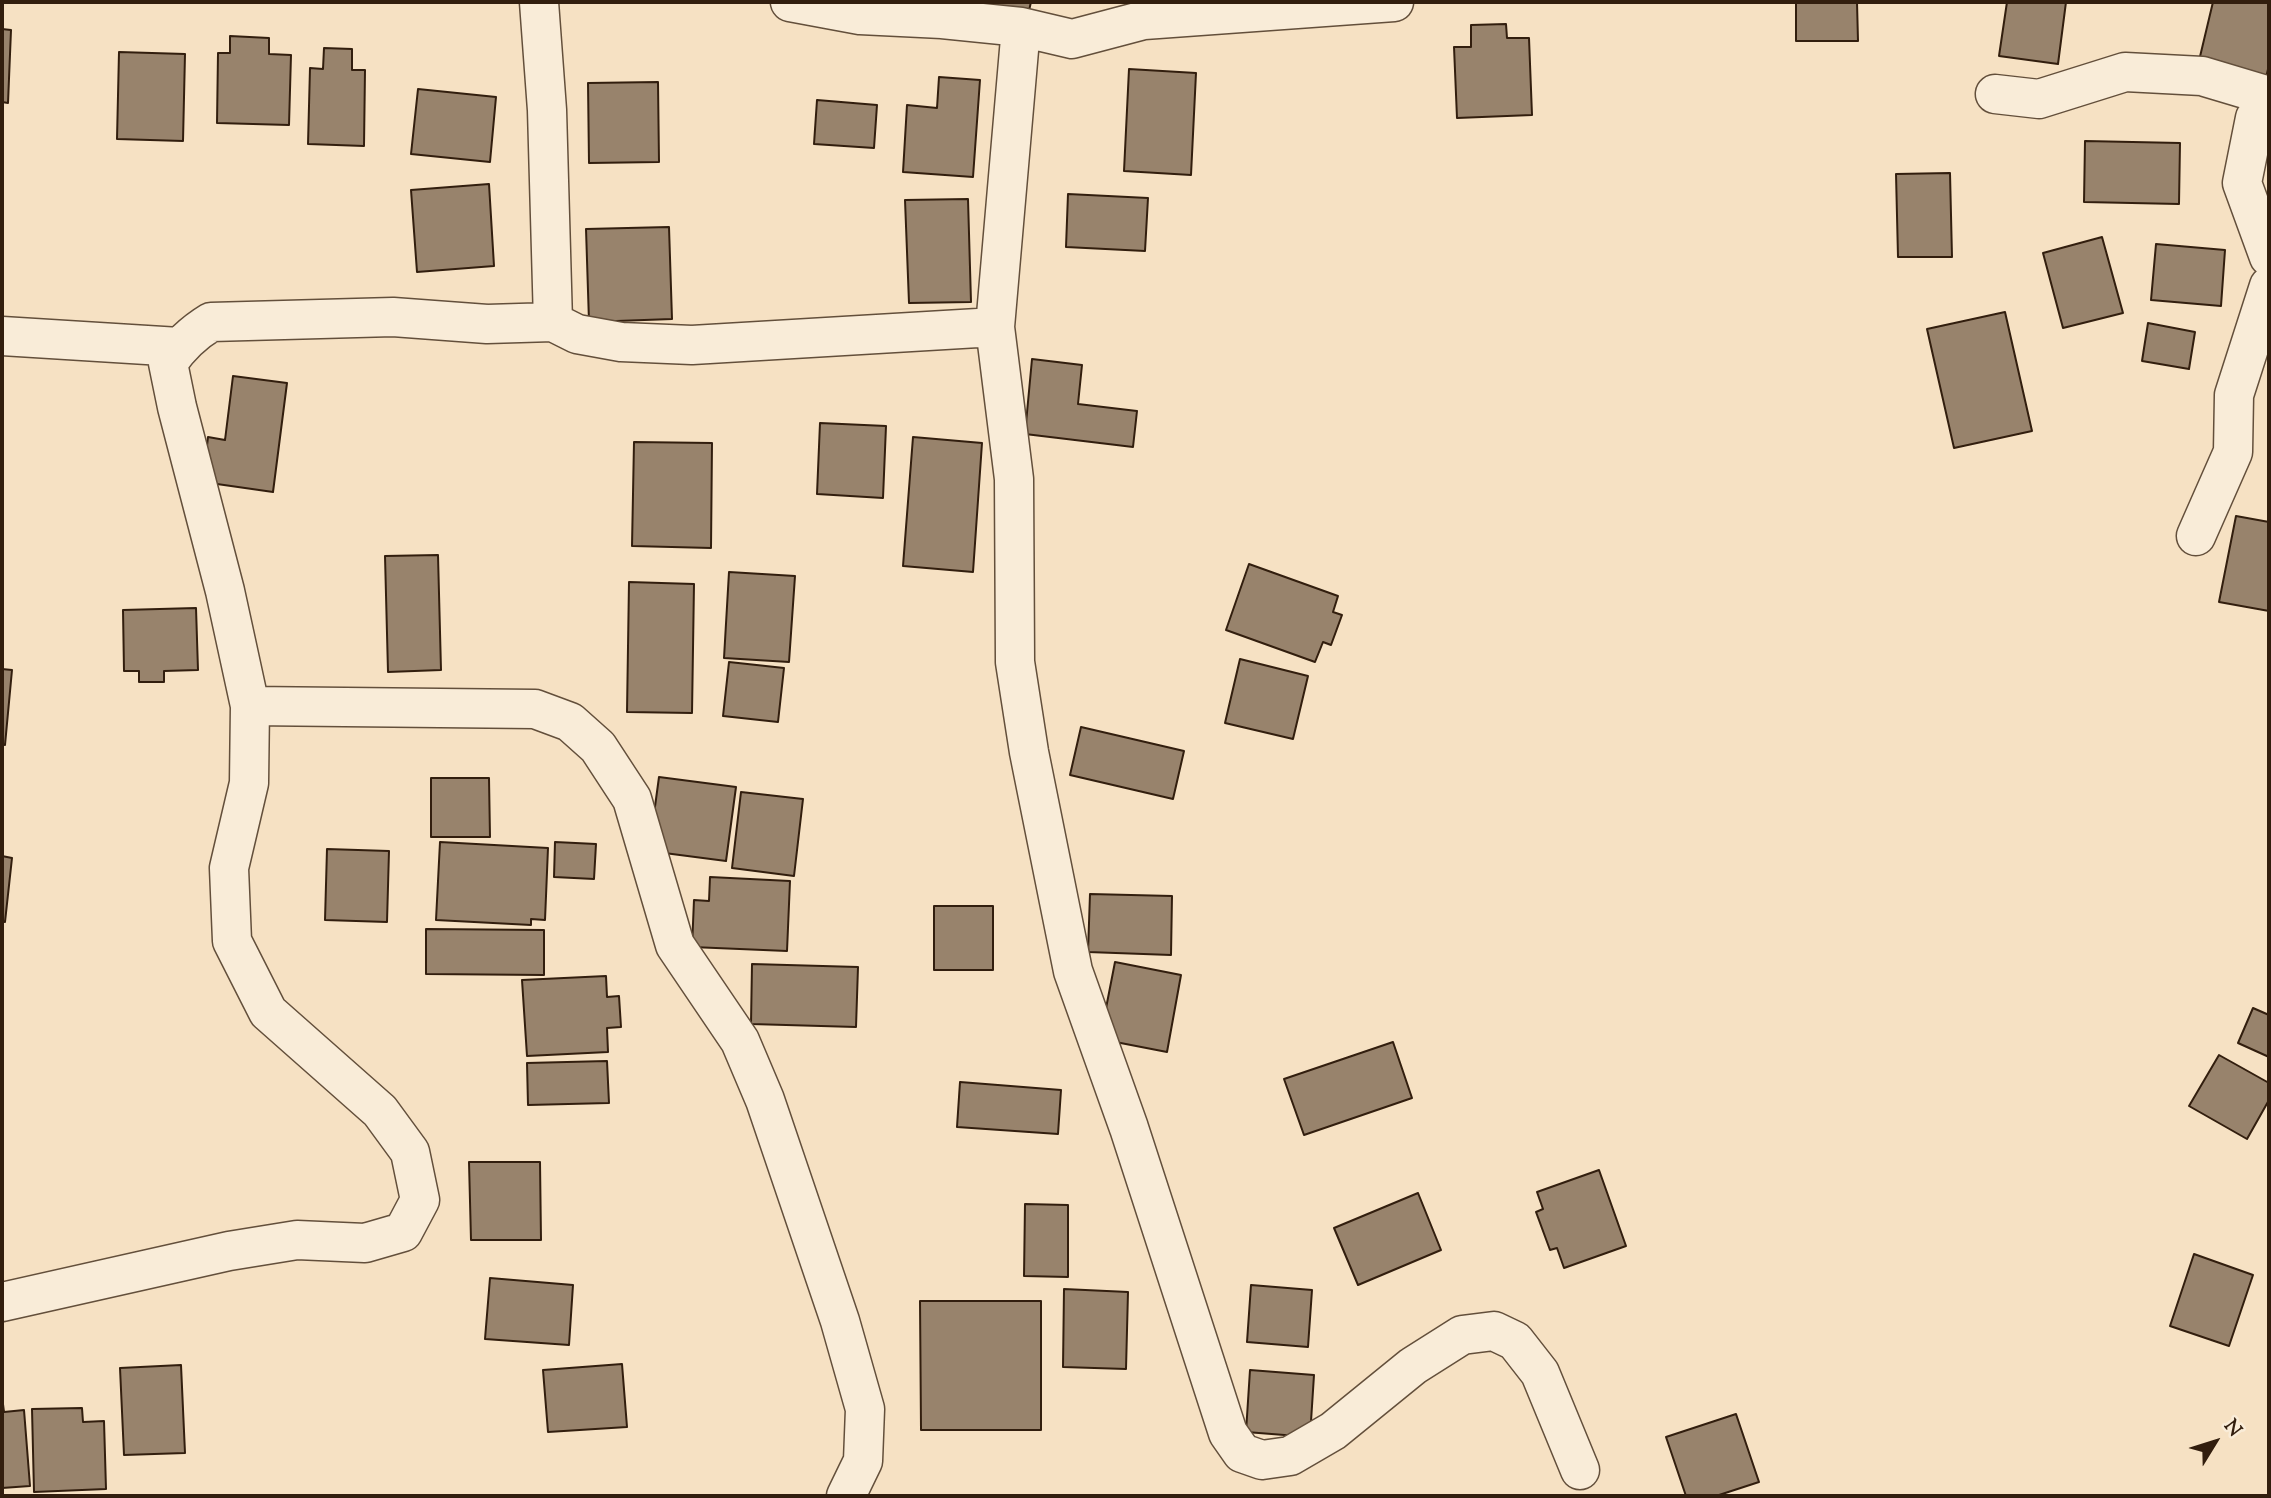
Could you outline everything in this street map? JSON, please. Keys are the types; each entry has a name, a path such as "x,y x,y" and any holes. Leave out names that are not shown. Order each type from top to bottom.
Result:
{"street":[{"path":"539,2 547,110 553,322"},
{"path":"790,2 860,15 942,19 1021,27 1072,39 1144,20 1394,2"},
{"path":"1021,27 995,327 1014,479 1015,662 1029,752 1073,971 1129,1128 1228,1433 1242,1453 1262,1460 1290,1456 1333,1431 1413,1366 1462,1335 1494,1331 1515,1341 1540,1373 1580,1470"},
{"path":"1996,94 2039,99 2125,72 2202,76 2269,95 2255,118 2242,183 2269,257"},
{"path":"2196,536 2233,452 2234,395 2269,286"},
{"path":"2,1302 229,1251 297,1240 365,1243 403,1232 420,1200 410,1152 380,1111 268,1012 232,941 229,868 249,783 250,706 225,591 168,363 178,347 211,322 230,320 393,317 487,324 553,322 577,334 621,342 692,345 995,327"},
{"path":"2,336 178,347"},
{"path":"250,706 535,709 570,722 598,747 632,799 675,945 740,1041 765,1100 841,1321 865,1409 863,1461 846,1496"}],"building":[{"path":"972,2 1031,2 1027,19 971,8"},
{"path":"1796,2 1857,2 1858,41 1796,41"},
{"path":"2007,2 2066,2 2058,64 1999,56"},
{"path":"2213,2 2269,3 2269,65 2265,82 2198,65"},
{"path":"1506,24 1507,38 1529,38 1532,115 1457,118 1454,47 1471,47 1471,25"},
{"path":"2,29 11,30 8,103 2,102"},
{"path":"230,36 269,38 269,54 291,55 289,125 217,123 218,53 230,53"},
{"path":"324,48 352,49 352,70 365,70 364,146 308,144 310,68 323,69"},
{"path":"119,52 185,54 183,141 117,139"},
{"path":"1129,69 1196,73 1191,175 1124,171"},
{"path":"939,77 980,80 973,177 903,172 907,105 937,108"},
{"path":"658,82 659,162 589,163 588,83"},
{"path":"418,89 496,97 490,162 411,154"},
{"path":"817,100 877,105 874,148 814,144"},
{"path":"2085,141 2180,143 2179,204 2084,202"},
{"path":"1950,173 1952,257 1898,257 1896,174"},
{"path":"489,184 494,266 417,272 411,190"},
{"path":"1068,194 1148,198 1145,251 1066,247"},
{"path":"968,199 971,302 909,303 905,200"},
{"path":"669,227 672,319 589,322 586,229"},
{"path":"2102,237 2123,313 2063,328 2043,253"},
{"path":"2156,244 2225,250 2221,306 2151,300"},
{"path":"2005,312 2032,431 1954,448 1927,329"},
{"path":"2148,323 2195,332 2189,369 2142,361"},
{"path":"1032,359 1082,365 1078,404 1137,411 1133,447 1025,434"},
{"path":"233,376 287,383 273,492 203,482 208,437 225,440"},
{"path":"820,423 886,426 883,498 817,494"},
{"path":"913,437 982,443 973,572 903,566"},
{"path":"634,442 712,443 711,548 632,546"},
{"path":"2236,516 2269,522 2269,611 2219,602"},
{"path":"438,555 441,670 388,672 385,556"},
{"path":"1249,564 1338,596 1333,612 1342,615 1331,645 1323,642 1315,662 1226,630"},
{"path":"729,572 795,576 789,662 724,658"},
{"path":"629,582 694,584 692,713 627,712"},
{"path":"196,608 198,670 164,671 164,682 139,682 139,671 124,671 123,610"},
{"path":"1240,659 1308,676 1293,739 1225,723"},
{"path":"729,662 784,668 778,722 723,716"},
{"path":"2,669 12,670 5,745 2,744"},
{"path":"1081,727 1184,751 1173,799 1070,775"},
{"path":"659,777 736,787 726,861 649,851"},
{"path":"431,778 489,778 490,837 431,837"},
{"path":"741,792 803,799 794,876 732,868"},
{"path":"440,842 548,848 545,920 531,919 531,925 436,920"},
{"path":"555,842 596,844 594,879 554,877"},
{"path":"327,849 389,851 387,922 325,920"},
{"path":"2,856 12,858 5,922 2,921"},
{"path":"710,877 790,881 787,951 692,947 694,900 709,901"},
{"path":"1090,894 1172,896 1171,955 1088,952"},
{"path":"934,906 993,906 993,970 934,970"},
{"path":"426,929 544,930 544,975 426,974"},
{"path":"1115,962 1181,975 1167,1052 1100,1039"},
{"path":"752,964 858,967 856,1027 751,1024"},
{"path":"606,976 607,997 619,996 621,1027 607,1028 608,1052 527,1056 522,980"},
{"path":"2253,1008 2269,1015 2269,1057 2238,1043"},
{"path":"1393,1042 1412,1098 1304,1135 1284,1079"},
{"path":"2219,1055 2269,1083 2269,1100 2247,1139 2189,1106"},
{"path":"607,1061 609,1103 528,1105 527,1063"},
{"path":"960,1082 1061,1090 1058,1134 957,1127"},
{"path":"469,1162 540,1162 541,1240 471,1240"},
{"path":"1599,1170 1626,1246 1564,1268 1557,1248 1550,1250 1536,1212 1543,1209 1537,1192"},
{"path":"1418,1193 1441,1250 1358,1285 1334,1228"},
{"path":"1025,1204 1068,1205 1068,1277 1024,1276"},
{"path":"2194,1254 2253,1275 2229,1346 2170,1326"},
{"path":"490,1278 573,1285 569,1345 485,1339"},
{"path":"1251,1285 1312,1290 1308,1347 1247,1342"},
{"path":"1064,1289 1128,1292 1126,1369 1063,1367"},
{"path":"920,1301 1041,1301 1041,1430 921,1430"},
{"path":"622,1364 627,1427 548,1432 543,1370"},
{"path":"181,1365 185,1453 124,1455 120,1368"},
{"path":"1250,1370 1314,1375 1310,1437 1246,1432"},
{"path":"2,1396 4,1412 24,1410 30,1486 2,1488"},
{"path":"82,1408 83,1422 104,1421 106,1489 34,1492 32,1409"},
{"path":"1736,1414 1759,1482 1716,1496 1686,1496 1666,1437"}]}
